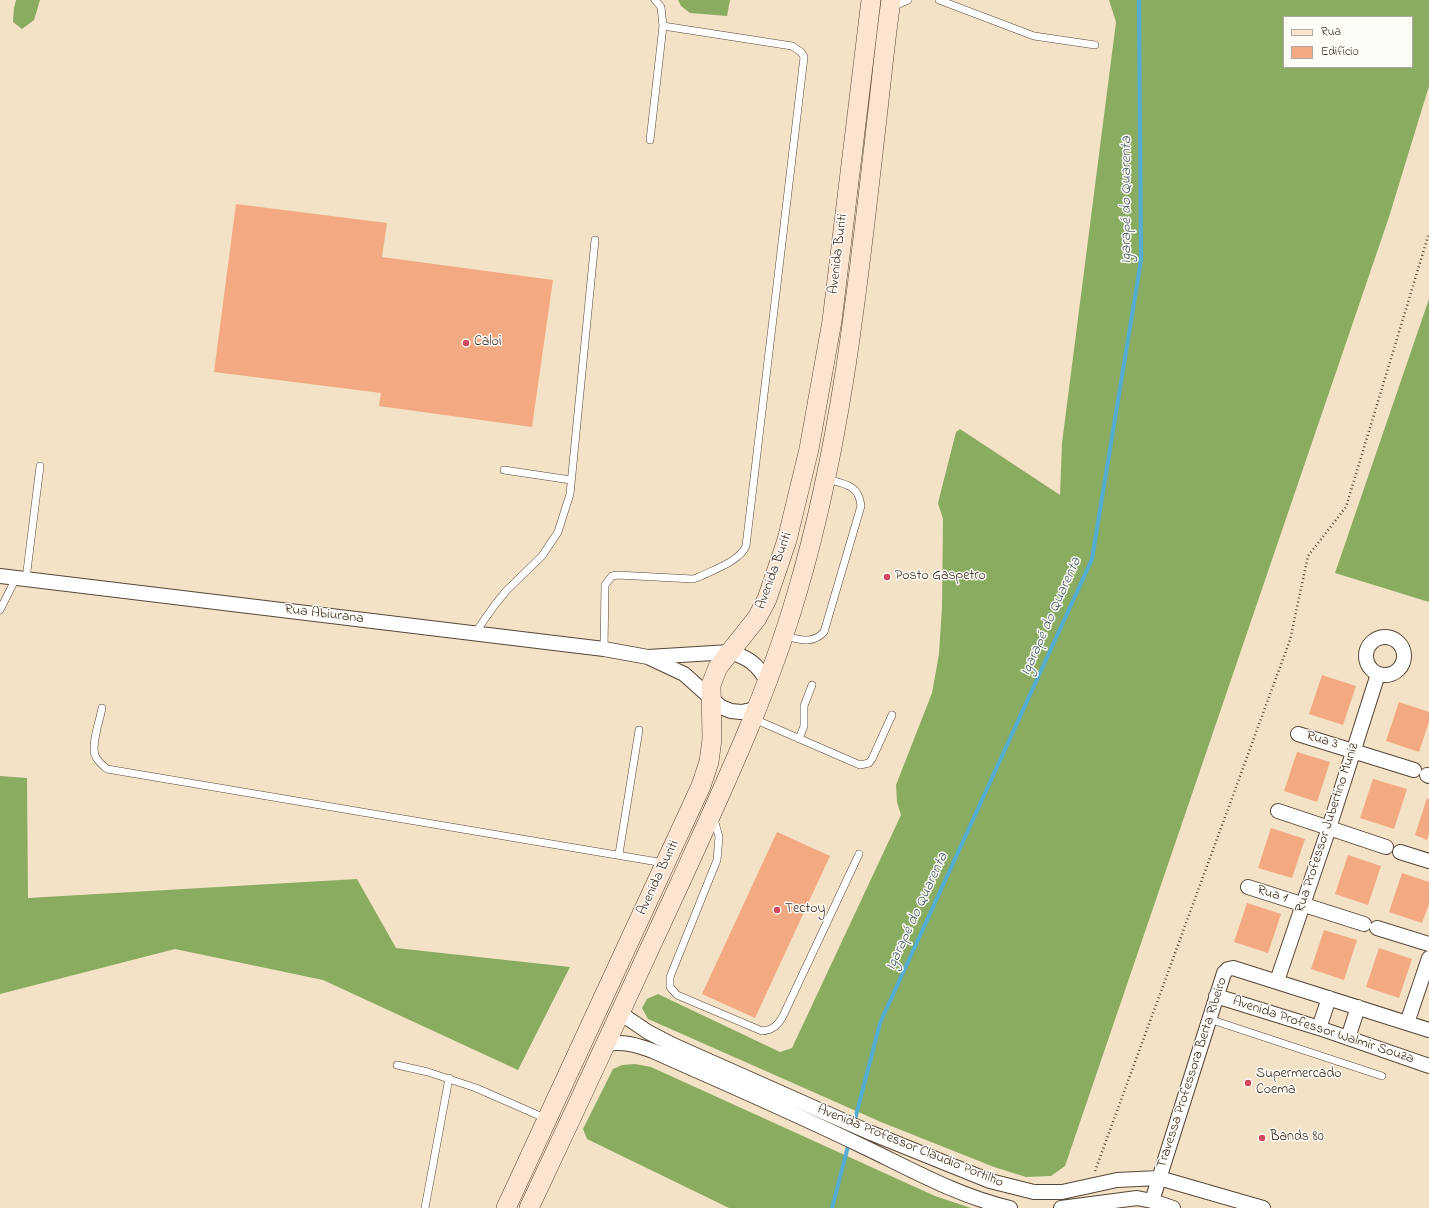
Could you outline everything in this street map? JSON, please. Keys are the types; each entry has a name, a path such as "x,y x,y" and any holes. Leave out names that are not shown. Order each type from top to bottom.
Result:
{"main road":[{"name":"Avenida Buriti","path":"506,1208 701,786 709,762 712,739 710,698 711,685 718,667 757,618 767,599 787,540 809,449 832,321 871,0"},
{"name":"Avenida Buriti","path":"529,1208 712,813 754,714 784,636 811,540 845,378 890,4"}],"street":[{"name":"Rua Abiurana","path":"0,576 604,649 648,657 730,652 743,656 752,662 760,669 767,681"},
{"name":"Rua Abiurana","path":"648,657 684,674 721,706 731,711 754,714"},
{"name":"Rua Professor Jubertino Muniz","path":"1277,981 1329,828 1378,674"},
{"name":"Rua 3","path":"1298,734 1414,770"},
{"path":"1278,810 1386,847"},
{"path":"1400,852 1429,861"},
{"name":"Rua 1","path":"1248,887 1429,944"},
{"path":"1407,1023 1429,958"},
{"name":"Travessa Professora Berta Ribeiro","path":"1152,1201 1224,973 1228,969 1233,968 1277,981"},
{"path":"1277,981 1429,1030"},
{"name":"Avenida Professor Walmir Souza","path":"1216,996 1319,1028 1429,1066"},
{"path":"1319,1028 1329,998"},
{"path":"1348,1038 1358,1007"},
{"name":"Avenida Professor Claudio Portilho","path":"620,1013 648,1032 667,1042 828,1122 871,1133 990,1182 1034,1192 1062,1192 1117,1180 1160,1178 1259,1207"},
{"path":"606,1044 627,1043 653,1051 828,1122 861,1145 964,1194 1010,1208"},
{"path":"1061,1208 1137,1198 1173,1208"}],"lane":[{"path":"650,140 663,26 661,7 655,0"},
{"path":"890,4 908,0"},
{"path":"939,0 1034,36 1095,45"},
{"path":"604,649 605,585 612,576 693,579 741,555 746,546 804,57 801,52 792,46 663,26"},
{"path":"475,633 506,591 542,556 558,532 570,494 595,240"},
{"path":"0,610 21,579 40,466"},
{"path":"504,470 571,480"},
{"path":"784,636 815,640 824,632 861,506 860,499 853,488 825,478"},
{"path":"799,739 804,726 804,706 812,684"},
{"path":"102,708 94,754 97,760 107,769 666,863"},
{"path":"754,714 799,739 860,765 869,763 872,759 892,715"},
{"path":"619,854 639,730"},
{"path":"712,813 719,837 717,860 670,977 670,987 677,995 762,1031 774,1028 783,1016 859,854"},
{"path":"1209,1019 1382,1076"},
{"path":"397,1065 449,1078 547,1119"},
{"path":"425,1208 449,1078"}],"path":[{"path":"1090,1187 1290,640 1308,556 1346,507 1429,232"}],"green space":[{"path":"16,0 40,0 34,20 22,29 13,22"},
{"path":"678,0 730,0 727,16 690,13 681,6"},
{"path":"1109,0 1429,0 1429,86 1389,217 1065,1166 1051,1176 1026,1177 994,1167 881,1122 648,1019 642,1008 647,999 658,994 780,1052 792,1048 901,815 897,802 896,785 932,693 939,654 942,607 943,519 938,503 956,432 960,429 1060,495 1062,443 1116,22"},
{"path":"1429,299 1429,602 1335,573"},
{"path":"0,776 27,778 28,898 357,879 396,948 570,967 518,1070 323,980 175,949 0,994"},
{"path":"635,1064 651,1067 935,1196 971,1208 729,1208 587,1139 583,1129 613,1069 622,1065"}],"building":[{"path":"236,204 387,223 382,257 553,280 532,427 379,406 381,393 214,372"},
{"path":"1322,675 1356,686 1343,725 1309,714"},
{"path":"1399,702 1429,712 1429,722 1419,752 1386,741"},
{"path":"1297,752 1330,762 1317,802 1284,791"},
{"path":"1373,779 1407,789 1394,829 1360,818"},
{"path":"1427,798 1429,799 1429,834 1427,840 1415,835"},
{"path":"1271,828 1305,839 1292,878 1258,868"},
{"path":"777,832 830,856 755,1018 702,994"},
{"path":"1348,855 1381,866 1368,905 1335,894"},
{"path":"1402,873 1429,882 1429,904 1422,923 1389,912"},
{"path":"1247,903 1281,914 1268,953 1234,942"},
{"path":"1324,930 1357,940 1344,980 1311,969"},
{"path":"1379,948 1412,959 1399,998 1366,987"}],"waterway":[{"name":"Igarapé do Quarenta","path":"832,1208 880,1023 1092,559 1141,260 1139,0"}],"place":[{"name":"Caloi","path":"466,343"},
{"name":"Posto Gaspetro","path":"887,577"},
{"name":"Tectoy","path":"777,910"},
{"name":"Supermercado Coema","path":"1248,1083"},
{"name":"Bands 80","path":"1262,1138"}]}
